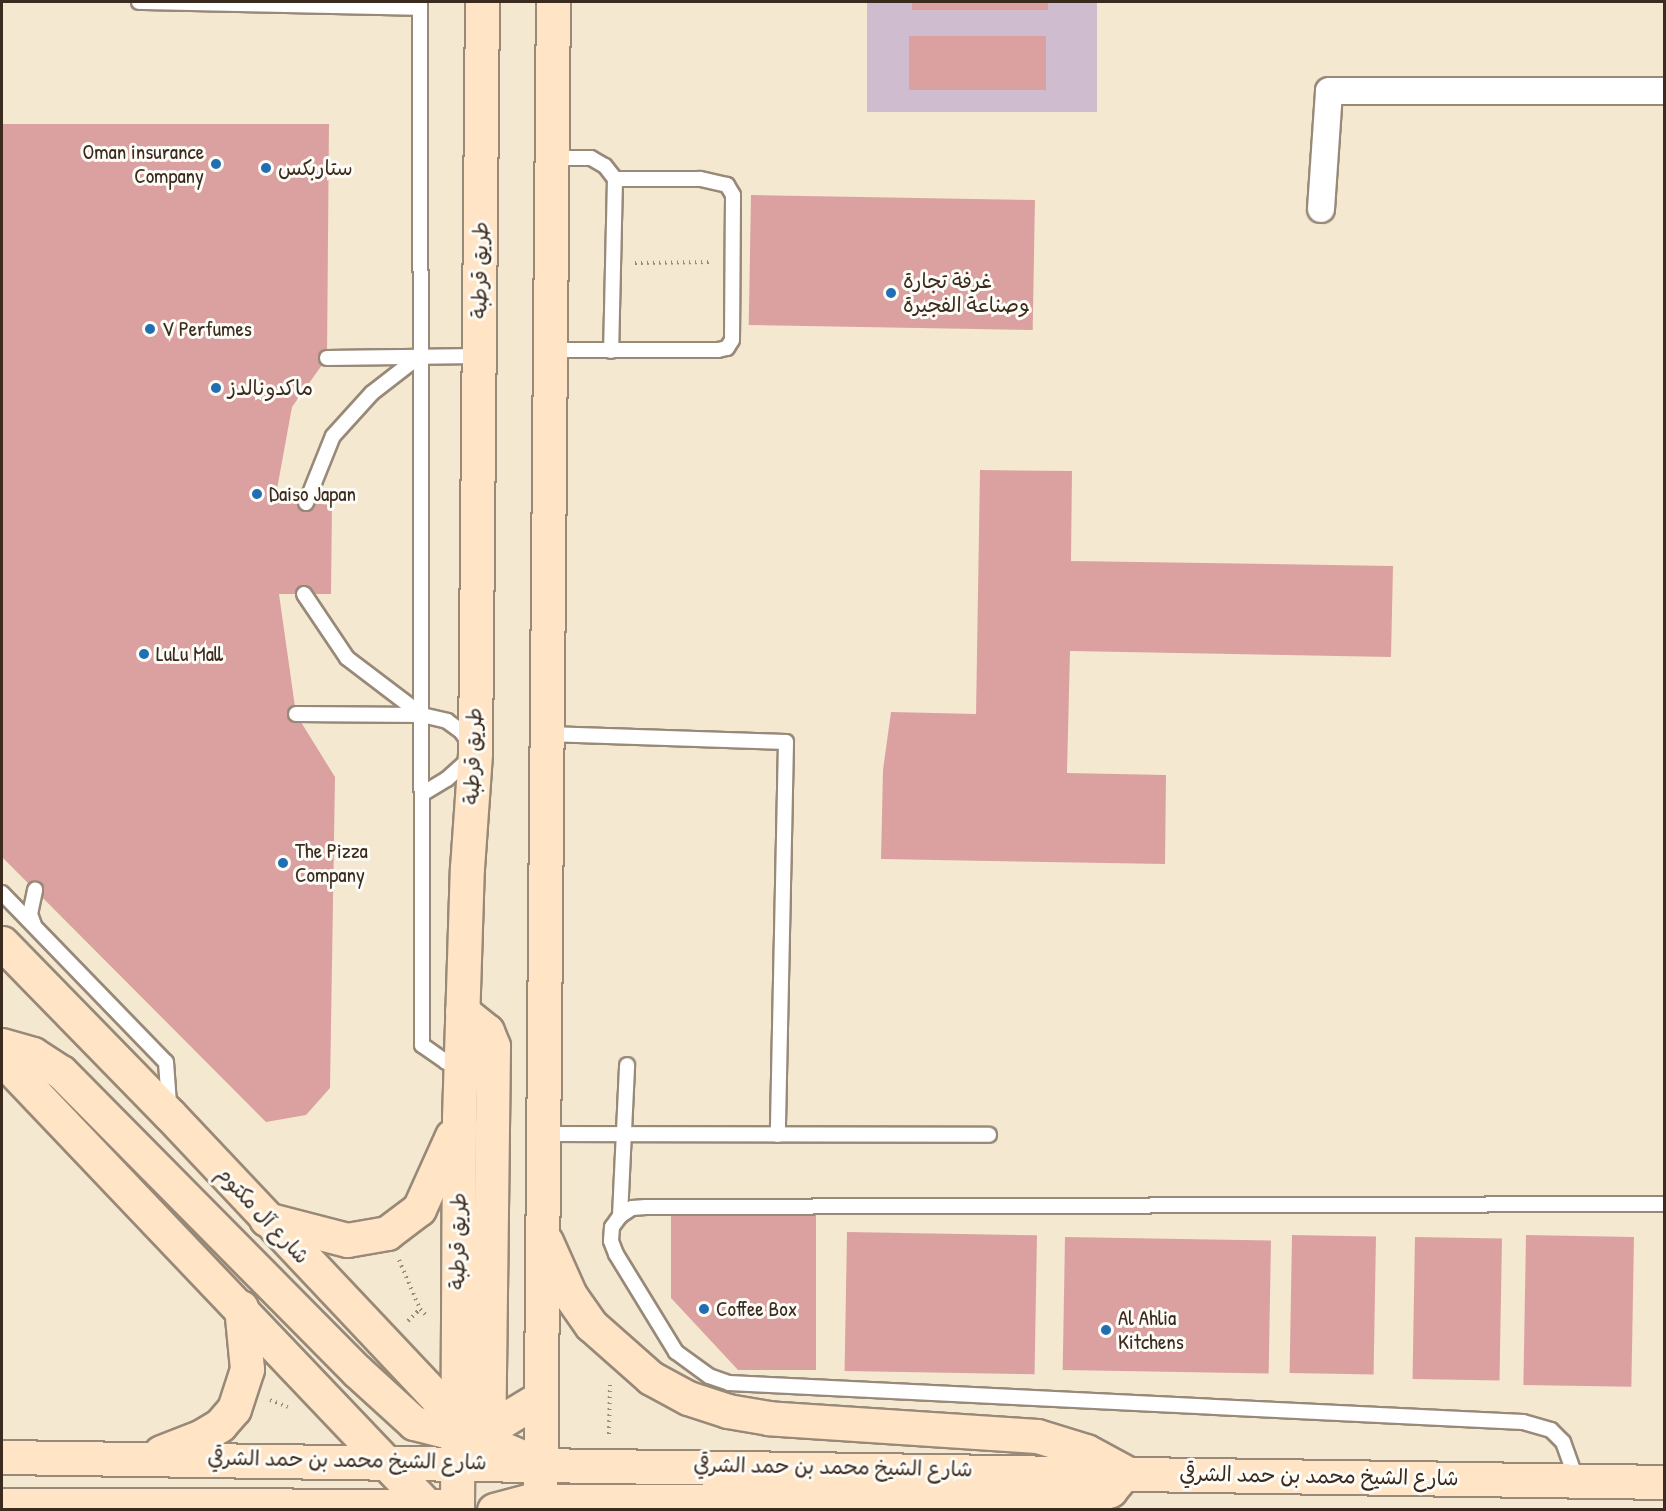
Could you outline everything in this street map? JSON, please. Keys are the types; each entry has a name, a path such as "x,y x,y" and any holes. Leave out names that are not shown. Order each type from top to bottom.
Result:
{"main road":[{"name":"طريق قرطبة","path":"443,1508 472,1441 459,1118 475,753 482,2"},
{"path":"540,1505 553,2"},
{"name":"شارع آل مكتوم","path":"2,943 170,1115 472,1441 498,1505"},
{"path":"462,1011 477,1019 493,1046 472,1441"},
{"path":"2,1045 33,1054 61,1072 402,1415 428,1429 472,1441 540,1398"},
{"path":"2,1059 386,1461 443,1508"},
{"path":"265,1218 348,1240 387,1233 419,1209 459,1118"},
{"path":"2,1505 443,1508 498,1505 1077,1501 1110,1490 1125,1472 1086,1451 1037,1436 769,1418 728,1411 688,1398 651,1378 591,1325 565,1286 541,1225"},
{"path":"148,1457 220,1425 243,1390 247,1369 241,1307"},
{"name":"شارع الشيخ محمد بن حمد الشرقي","path":"2,1457 386,1461 472,1441 540,1463 1665,1482"},
{"path":"498,1505 540,1463"}],"street":[{"path":"1321,209 1329,91 1665,91"}],"lane":[{"path":"139,2 420,5 423,1046 446,1062 460,1065"},
{"path":"551,158 591,158 605,166 615,178 611,351"},
{"path":"549,350 727,348 732,340 733,195 727,185 700,178 615,178"},
{"path":"306,503 333,436 372,393 421,356"},
{"path":"327,358 479,356"},
{"path":"303,594 346,658 422,716"},
{"path":"296,714 422,716 447,721 461,731 475,753 447,779 422,794"},
{"path":"545,734 786,742 778,1136"},
{"path":"34,890 30,914 34,927"},
{"path":"2,893 166,1062 170,1115"},
{"path":"627,1065 620,1216 612,1234 615,1254 663,1334 691,1365 729,1383 1523,1422 1551,1430 1563,1442 1576,1481"},
{"path":"544,1134 625,1136 989,1135"},
{"path":"620,1216 632,1208 646,1207 1665,1204"}],"path":[{"path":"613,262 734,262"},
{"path":"387,1233 420,1309"},
{"path":"243,1390 292,1409"}],"shaded area":[{"path":"867,2 1097,2 1097,112 867,112"}],"building":[{"path":"912,2 1048,2 1048,10 912,10"},
{"path":"909,36 1046,36 1046,90 909,90"},
{"name":"LuLu Mall","path":"2,124 329,124 327,358 292,407 275,500 332,505 331,594 279,594 296,714 335,777 330,1088 306,1115 266,1122 2,857"},
{"name":"غرفة تجارة وصناعة الفجيرة","path":"751,195 1035,200 1033,330 749,325"},
{"path":"980,470 1072,471 1071,561 1393,566 1391,657 1070,651 1067,773 1166,775 1165,864 881,859 883,770 891,712 976,714"},
{"path":"671,1214 816,1214 816,1370 738,1370 671,1298"},
{"path":"847,1232 1037,1235 1035,1374 845,1371"},
{"path":"1292,1235 1376,1236 1374,1374 1290,1373"},
{"path":"1526,1235 1634,1237 1631,1387 1523,1385"},
{"path":"1065,1237 1271,1241 1269,1374 1063,1370"},
{"path":"1415,1237 1502,1239 1500,1380 1413,1379"}],"place":[{"name":"Oman insurance Company","path":"216,164"},
{"name":"ستاربكس","path":"266,168"},
{"name":"غرفة تجارة وصناعة الفجيرة","path":"891,293"},
{"name":"V Perfumes","path":"150,329"},
{"name":"ماكدونالدز","path":"216,388"},
{"name":"Daiso Japan","path":"257,494"},
{"name":"LuLu Mall","path":"144,654"},
{"name":"The Pizza Company","path":"283,863"},
{"name":"Coffee Box","path":"704,1309"},
{"name":"Al Ahlia Kitchens","path":"1106,1330"}]}
